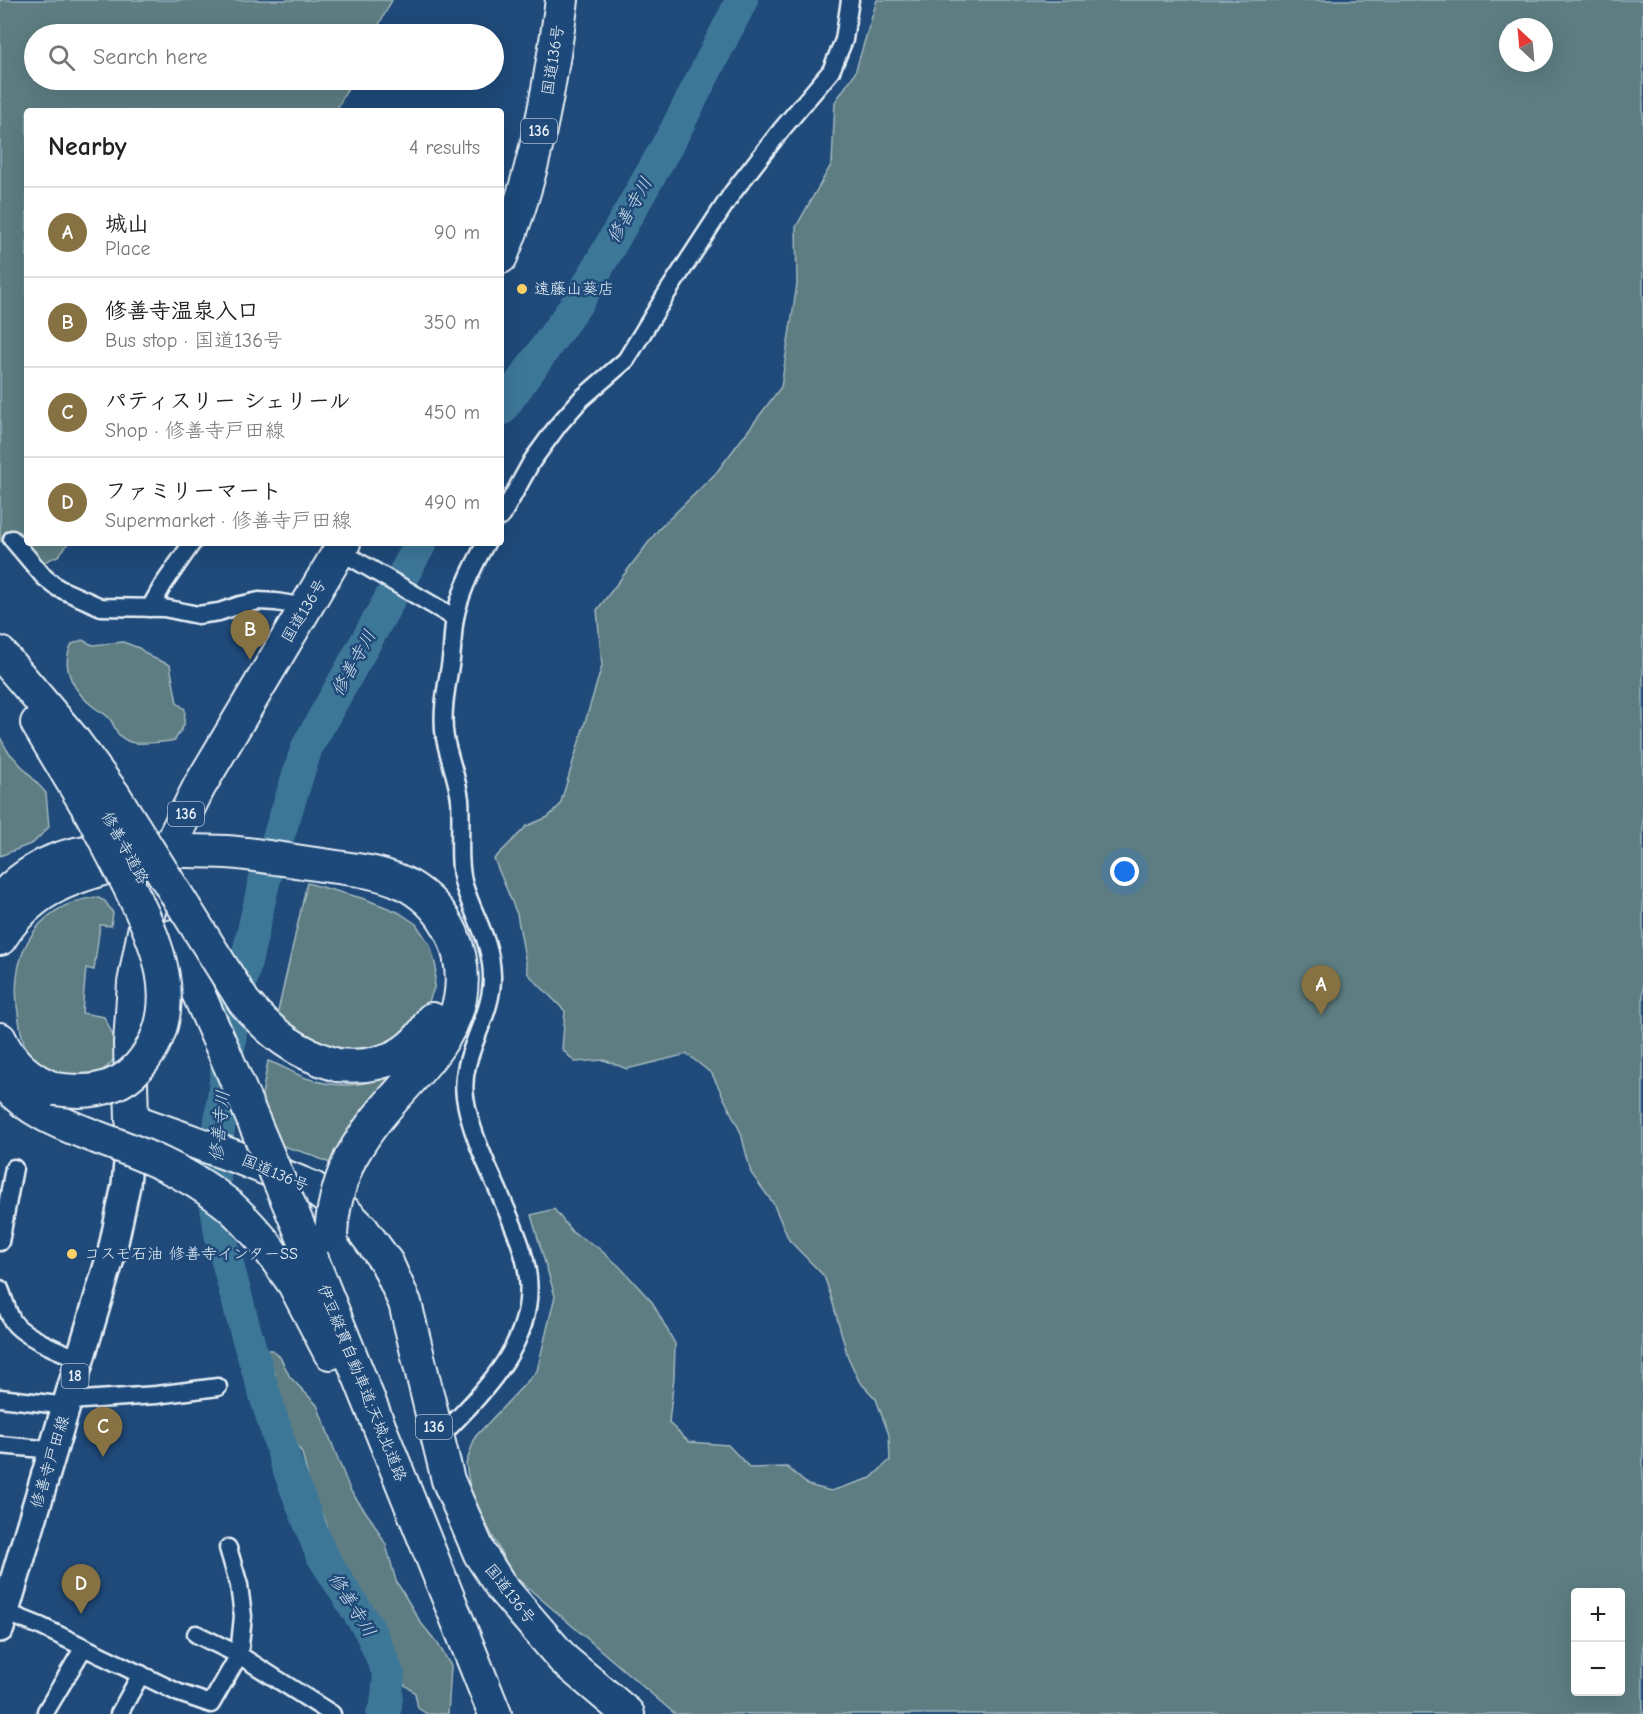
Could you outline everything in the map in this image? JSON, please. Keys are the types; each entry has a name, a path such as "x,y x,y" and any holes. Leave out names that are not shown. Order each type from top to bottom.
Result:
{"highway":[{"name":"国道136号","path":"504,250 518,217 550,87 562,0"},
{"name":"国道136号","path":"346,551 306,607 199,787 167,851 146,921 134,983 130,1043 132,1120 242,1159 313,1188 344,1211 376,1246 397,1282 405,1303 448,1480 480,1554 502,1588 564,1660 627,1714"},
{"name":"修善寺道路","path":"0,655 56,734 102,805 173,936 225,1054"},
{"path":"0,668 45,734 102,805 244,1002 258,1018 287,1043 312,1056 338,1065 374,1064 406,1050 428,1028 441,997 444,963 432,931 409,906 394,897 361,884 302,867"},
{"path":"0,1039 25,1073 40,1083 55,1089 91,1092 122,1081 135,1070 154,1044 164,1010 164,973 158,951 137,902 102,805"},
{"path":"0,900 27,875 56,860 92,851 167,851 372,873 408,885 434,906 455,942 461,967 460,998 456,1014 427,1060 371,1126 350,1159 336,1195 332,1214 316,1234"},
{"path":"0,939 11,921 26,905 42,894 80,876 167,851"},
{"path":"42,894 93,882 111,888 124,905 127,915 134,983"},
{"name":"伊豆縦貫自動車道;天城北道路","path":"225,1054 316,1234 420,1530 495,1714"},
{"path":"0,1079 22,1102 53,1121 162,1163 184,1174 226,1203 264,1242 294,1284 420,1530"}],"main road":[{"name":"修善寺戸田線","path":"2,1616 112,1252 126,1185 132,1120"}],"street":[{"path":"504,512 532,461 559,424 581,399 626,360 733,192 831,71 844,40 850,0"},
{"path":"12,539 44,577 58,588 101,607 174,609 198,615 259,601 306,607"},
{"path":"150,608 190,546"},
{"path":"437,1440 500,1369 519,1338 529,1301 528,1277 522,1249 472,1128 465,1098 465,1068 485,1016 492,978 486,937 463,883 460,800 456,775 445,737 445,704 455,618 464,589 485,546"},
{"path":"346,551 455,618"},
{"path":"0,1242 14,1168"},
{"path":"0,1289 13,1322 36,1339 81,1358"},
{"path":"0,1398 67,1404 218,1387"},
{"path":"0,1445 53,1450"},
{"path":"2,1616 84,1647 179,1693 211,1704 239,1655 243,1616 239,1585 228,1548"},
{"path":"196,1634 239,1655 332,1714"},
{"path":"46,1712 84,1647"},
{"path":"119,1714 141,1674"}],"green space":[{"path":"0,0 392,0 379,24 24,24 24,90 347,90 338,108 24,108 24,546 66,546 58,556 42,563 18,547 0,541"},
{"path":"877,0 1643,0 1643,1714 675,1714 512,1574 471,1494 466,1464 475,1437 537,1371 555,1296 531,1215 554,1209 573,1233 596,1246 619,1266 652,1302 675,1344 669,1423 689,1442 728,1445 750,1468 787,1467 808,1485 831,1491 871,1478 890,1460 889,1435 876,1399 859,1381 848,1357 824,1276 789,1240 773,1203 751,1173 741,1133 712,1074 687,1054 627,1069 604,1060 575,1062 562,1049 565,1011 528,974 517,914 494,859 527,826 548,817 560,805 602,666 597,610 658,530 716,473 781,387 797,284 796,227 832,163 835,102 855,73"},
{"path":"82,640 93,645 123,642 170,665 177,703 185,709 184,725 175,740 139,743 125,740 119,735 108,717 81,695 71,679 67,662 72,644"},
{"path":"0,737 7,750 46,793 49,827 33,843 0,856"},
{"path":"307,883 365,899 398,912 416,924 430,945 436,967 434,988 425,1012 411,1031 375,1049 329,1052 276,1020"},
{"path":"96,897 105,901 113,913 111,926 100,925 94,970 86,968 82,1013 104,1017 111,1031 116,1052 108,1066 75,1082 44,1071 30,1056 20,1026 16,998 17,977 21,957 29,939 40,924 55,912 74,902"},
{"path":"268,1061 306,1078 343,1085 366,1083 401,1070 334,1165 279,1145 260,1106"},
{"path":"268,1350 272,1350 280,1357 290,1377 317,1405 350,1490 386,1545 396,1581 421,1623 438,1644 451,1666 448,1714 427,1714 418,1708 415,1693 400,1681 396,1666 371,1614 336,1563 326,1522 312,1494 302,1453 278,1412 275,1373 265,1356"}],"waterway":[{"name":"修善寺川","path":"504,406 580,299 673,135 742,0"},
{"name":"修善寺川","path":"382,1714 386,1706 389,1675 370,1631 321,1554 286,1463 246,1333 221,1238 215,1203 215,1161 232,1024 264,882 307,747 419,546"}],"place":[{"name":"遠藤山葵店","path":"522,289"},
{"name":"修善寺温泉入口","path":"250,660"},
{"name":"城山","path":"1321,1015"},
{"name":"コスモ石油 修善寺インターSS","path":"72,1254"},
{"name":"パティスリー シェリール","path":"103,1457"},
{"name":"ファミリーマート","path":"81,1614"}]}
